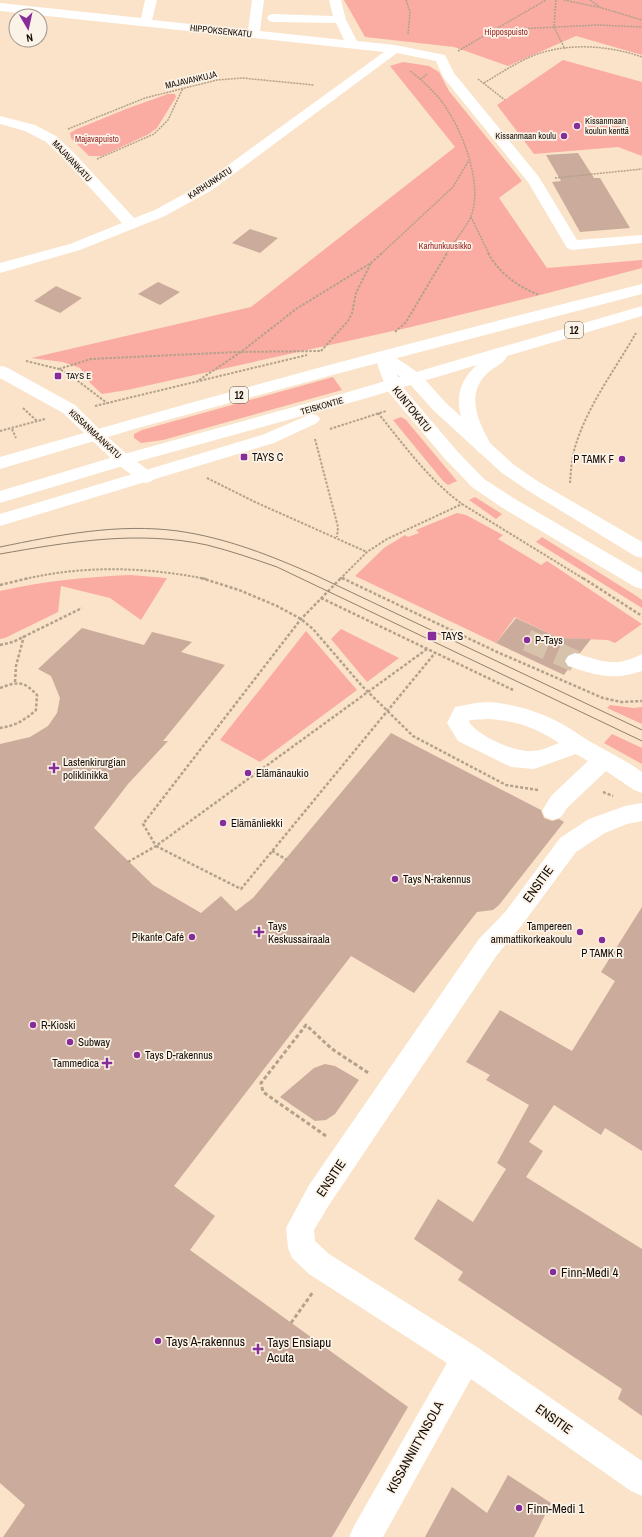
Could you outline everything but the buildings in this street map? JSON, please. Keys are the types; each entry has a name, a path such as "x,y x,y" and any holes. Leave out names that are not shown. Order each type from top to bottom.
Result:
{"main road":[{"path":"39,8 46,0"},
{"path":"144,23 148,17 151,0"},
{"path":"252,34 258,0"},
{"path":"334,0 340,20 353,45"},
{"name":"HIPPOKSENKATU","path":"48,12 353,45 441,58 448,74 534,180"},
{"path":"273,18 340,20"},
{"name":"KARHUNKATU","path":"0,268 75,247 160,213 207,187 395,50"},
{"name":"MAJAVANKATU","path":"0,120 30,127 59,144 131,224"},
{"path":"534,180 572,245 642,239"},
{"name":"12","path":"0,463 95,435 642,289"},
{"name":"TEISKONTIE","path":"0,497 123,460 327,404 642,311"},
{"path":"484,448 473,429 468,415 466,403 467,392 473,379 486,366 506,351"},
{"name":"KUNTOKATU","path":"383,357 414,378 440,407 508,469 533,486 642,551"},
{"name":"KUNTOKATU","path":"383,357 392,385 451,455 478,483 508,503 642,582"},
{"name":"KISSANMAANKATU","path":"0,371 69,409 123,460 146,477"},
{"path":"0,520 268,439 322,414 327,404"},
{"path":"575,661 596,668 621,669 637,665 642,662"},
{"path":"578,745 605,759 642,784"},
{"path":"553,811 559,802 605,759"},
{"name":"ENSITIE","path":"642,812 625,815 596,826 568,845 514,918 488,947 452,998 319,1195 300,1228 302,1248 319,1264 466,1358 642,1480"},
{"name":"KISSANNIITYNSOLA","path":"365,1537 466,1358"}],"path":[{"path":"406,0 408,3 410,22 407,40"},
{"path":"456,52 546,0"},
{"path":"556,0 554,27 565,49"},
{"path":"564,0 602,8 642,20"},
{"path":"590,0 602,8"},
{"path":"495,30 598,25 642,27"},
{"path":"484,83 537,54 565,49 597,48 617,50 642,57"},
{"path":"392,335 406,322 453,243 471,217 474,203 475,180 461,133 452,116 423,80 409,70"},
{"name":"MAJAVANKUJA","path":"49,137 145,98 217,80 242,78 344,88"},
{"path":"478,79 505,100"},
{"path":"80,167 154,134 168,120 183,88"},
{"path":"101,404 152,391 197,382 241,352 296,309 371,263 453,187 469,160"},
{"path":"534,180 642,170"},
{"path":"471,217 482,243 495,263 506,276 519,287 540,296"},
{"path":"59,369 91,359 241,352 321,351 348,321 352,313 356,294 371,263"},
{"path":"570,488 570,469 577,435 604,384 637,330"},
{"path":"25,361 59,369 70,375 107,403"},
{"path":"0,431 43,420"},
{"path":"314,434 338,527 337,537"},
{"path":"201,475 255,502 337,537 367,552"},
{"path":"435,653 241,889 156,846 142,824 301,618 367,552 387,539 462,504"},
{"path":"0,585 30,578 85,570 128,569 171,572 210,580 239,590 301,618 313,629 368,692 407,729"},
{"path":"342,578 497,652 603,698 621,702 642,700"},
{"path":"322,598 519,693"},
{"path":"0,645 13,642 82,608"},
{"path":"15,682 16,666 24,636"},
{"path":"128,862 156,846 426,649"},
{"path":"0,688 15,682 28,685 37,695 36,710 25,721 10,727 0,728"},
{"path":"272,851 287,860"},
{"path":"332,1130 328,1136 263,1092 261,1083 306,1024 332,1049 372,1075 368,1082"},
{"path":"291,1323 329,1270"}],"green space":[{"name":"Hippospuisto","path":"344,0 642,0 642,55 576,36 508,66 454,47 365,37"},
{"name":"Kissanmaan koulun kenttä","path":"563,60 642,82 642,156 618,147 534,154 497,105"},
{"name":"Karhunkuusikko","path":"403,62 429,66 439,72 449,91 522,181 499,198 547,268 642,260 642,268 411,327 127,390 102,394 91,384 80,368 63,362 31,358 251,307 455,147 390,66"},
{"name":"Majavapuisto","path":"168,94 175,94 176,97 157,128 149,134 102,156 89,156 71,138 70,133 77,129"},
{"path":"333,377 342,390 163,440 141,443 134,438 134,434 142,430"},
{"path":"401,417 406,420 457,481 448,485 443,481 393,420"},
{"path":"475,497 502,514 496,519 469,500"},
{"path":"457,513 466,515 503,535 498,539 541,565 547,561 642,624 615,643 608,640 559,638 515,617 496,643 355,576 384,548 405,535 408,537 419,533 416,530"},
{"path":"542,537 635,595 642,600 642,608 536,542"},
{"path":"131,575 167,578 141,620 110,598 61,586 58,612 5,638 0,639 0,591 65,580"},
{"path":"341,629 399,658 367,682 331,639"},
{"path":"306,631 357,690 260,762 220,740"},
{"path":"610,705 634,708 642,707 642,724 607,708"},
{"path":"612,734 642,748 642,764 604,743"}],"tunnel":[{"path":"527,640 575,661"}],"tram line":[{"path":"0,547 44,538 111,529 133,528 178,531 232,543 317,576 642,730"},
{"path":"0,554 51,545 103,539 129,538 155,538 181,541 207,545 225,550 277,567 642,741"}],"place":[{"name":"Kissanmaan koulun kenttä","path":"577,126"},
{"name":"Kissanmaan koulu","path":"564,136"},
{"name":"TAYS E","path":"58,376"},
{"name":"TAYS C","path":"244,457"},
{"name":"P TAMK F","path":"622,459"},
{"name":"TAYS","path":"432,636"},
{"name":"P-Tays","path":"527,640"},
{"name":"Lastenkirurgian poliklinikka","path":"54,768"},
{"name":"Elämänaukio","path":"248,773"},
{"name":"Elämänliekki","path":"223,823"},
{"name":"Tays N-rakennus","path":"395,879"},
{"name":"Tays Keskussairaala","path":"259,932"},
{"name":"Tampereen ammattikorkeakoulu","path":"580,932"},
{"name":"Pikante Café","path":"192,937"},
{"name":"P TAMK R","path":"602,940"},
{"name":"R-Kioski","path":"33,1025"},
{"name":"Subway","path":"70,1042"},
{"name":"Tays D-rakennus","path":"137,1055"},
{"name":"Tammedica","path":"107,1063"},
{"name":"Finn-Medi 4","path":"553,1272"},
{"name":"Tays A-rakennus","path":"158,1341"},
{"name":"Tays Ensiapu Acuta","path":"258,1349"},
{"name":"Finn-Medi 1","path":"519,1508"}]}
